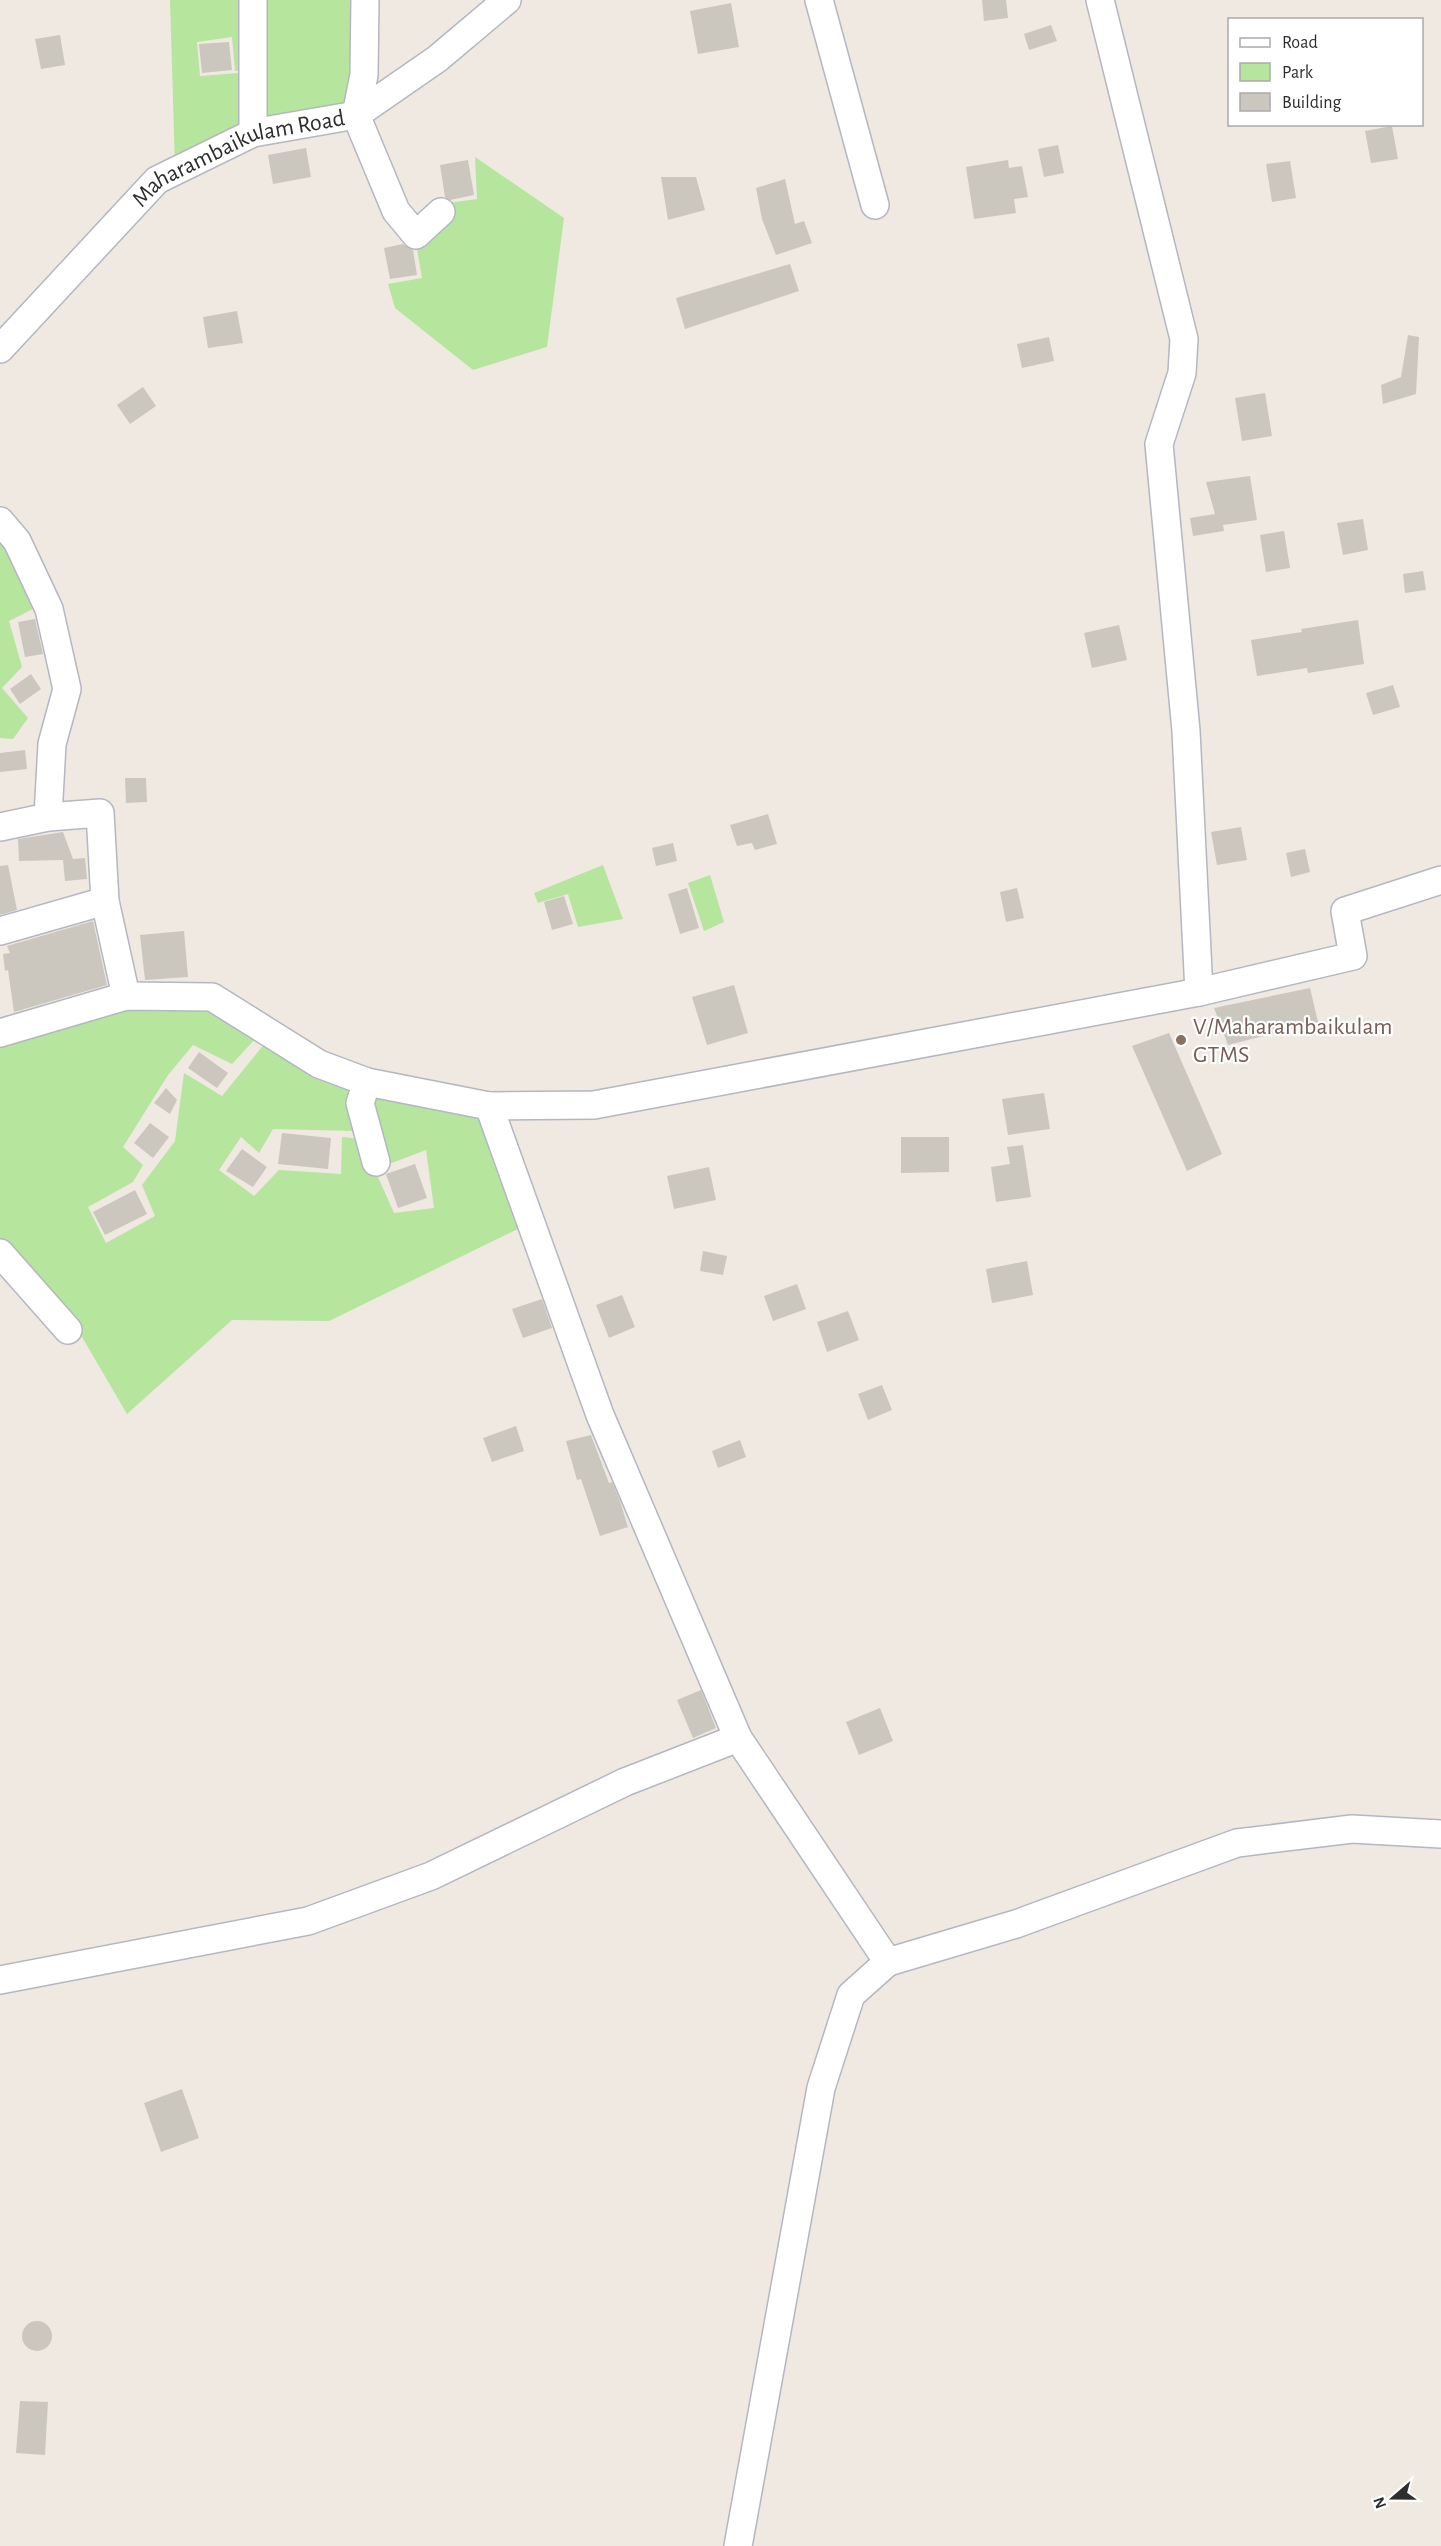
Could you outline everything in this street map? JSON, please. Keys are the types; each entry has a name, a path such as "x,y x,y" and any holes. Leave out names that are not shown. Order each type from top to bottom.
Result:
{"street":[{"path":"254,0 254,133"},
{"path":"365,0 364,75 356,115 396,211 416,235 441,212"},
{"name":"Maharambaikulam Road","path":"0,349 157,180 254,133 356,115 437,58 507,0"},
{"path":"819,0 875,205"},
{"path":"1100,0 1184,339 1182,373 1159,444 1186,731 1199,992"},
{"path":"0,521 16,541 49,609 67,689 52,744 48,817"},
{"path":"0,827 48,817 100,813 105,901 126,996"},
{"path":"0,1033 126,996 212,997 319,1064 367,1082 489,1106 594,1105 1199,992 1353,956 1345,911 1441,880"},
{"path":"0,931 105,901"},
{"path":"367,1082 360,1103 376,1162"},
{"path":"489,1106 600,1415 738,1738 888,1962"},
{"path":"0,1253 68,1330"},
{"path":"0,1980 308,1921 431,1876 625,1782 738,1738"},
{"path":"738,2546 821,2088 851,1995 888,1962 1016,1924 1237,1843 1352,1829 1441,1834"}],"green space":[{"path":"170,0 249,0 251,69 235,71 232,37 197,42 200,76 251,72 250,132 175,166"},
{"path":"258,0 364,0 353,113 257,130"},
{"path":"475,157 564,218 547,347 473,370 395,308 388,284 422,278 416,243 448,203 477,199"},
{"path":"0,531 39,606 9,621 22,667 2,688 28,718 13,739 0,738"},
{"path":"603,865 623,919 578,927 568,894 538,903 534,893"},
{"path":"710,875 724,922 704,931 688,883"},
{"path":"127,1002 206,1005 256,1038 232,1064 193,1045 168,1075 123,1147 143,1165 133,1182 88,1207 106,1243 155,1216 142,1185 175,1141 184,1073 222,1096 266,1042 360,1083 355,1102 353,1131 273,1129 259,1153 241,1137 219,1170 254,1196 279,1170 341,1174 342,1137 361,1139 394,1213 434,1208 426,1150 384,1166 370,1126 373,1087 482,1109 524,1226 329,1321 232,1320 127,1414 75,1325 0,1240 0,1042"}],"building":[{"path":"982,0 1006,0 1008,18 984,21"},
{"path":"731,3 739,47 698,54 690,11"},
{"path":"1051,25 1057,41 1029,50 1024,34"},
{"path":"60,35 65,65 41,69 35,39"},
{"path":"229,42 232,70 202,73 199,44"},
{"path":"1392,126 1398,159 1371,163 1365,131"},
{"path":"1058,145 1064,173 1044,177 1038,149"},
{"path":"306,148 311,177 273,184 268,155"},
{"path":"468,160 474,195 450,200 445,197 440,165"},
{"path":"1008,160 1009,168 1022,166 1028,197 1014,199 1016,213 974,219 966,167"},
{"path":"1290,161 1296,198 1272,202 1266,164"},
{"path":"661,177 696,177 705,210 668,220"},
{"path":"785,179 795,224 804,221 812,243 776,255 762,219 756,188"},
{"path":"403,244 413,250 417,275 390,279 384,248"},
{"path":"790,264 799,291 685,329 676,298"},
{"path":"237,311 243,343 208,348 203,317"},
{"path":"1408,335 1419,337 1416,394 1383,404 1381,385 1401,377"},
{"path":"1049,337 1054,361 1022,368 1017,344"},
{"path":"143,387 156,406 130,424 117,405"},
{"path":"1265,393 1272,436 1242,441 1235,398"},
{"path":"1250,476 1257,520 1223,525 1224,531 1193,536 1190,518 1215,514 1206,482"},
{"path":"1363,519 1368,550 1343,555 1337,523"},
{"path":"1284,531 1290,568 1266,572 1260,535"},
{"path":"1423,571 1426,590 1405,593 1403,574"},
{"path":"35,619 43,654 25,657 18,622"},
{"path":"1358,620 1364,664 1308,673 1307,668 1257,676 1251,640"},
{"path":"1119,625 1127,660 1092,668 1084,633"},
{"path":"31,674 41,689 20,704 10,689"},
{"path":"1393,685 1400,707 1373,715 1366,693"},
{"path":"25,750 27,769 0,772 0,753"},
{"path":"125,778 146,778 147,802 126,803"},
{"path":"768,814 777,844 755,850 752,843 737,846 730,825"},
{"path":"1241,827 1247,860 1217,865 1211,832"},
{"path":"63,832 73,859 85,858 87,879 65,881 63,860 19,861 18,839"},
{"path":"673,843 677,861 656,866 652,848"},
{"path":"1305,849 1310,872 1291,877 1286,853"},
{"path":"8,865 17,910 0,915 0,866"},
{"path":"687,888 699,928 680,934 668,894"},
{"path":"1017,888 1024,918 1006,922 1000,892"},
{"path":"564,896 573,924 552,930 544,902"},
{"path":"93,921 107,985 14,1012 8,970 5,971 3,954 10,953 7,946"},
{"path":"184,931 188,977 145,980 140,935"},
{"path":"734,985 748,1033 707,1045 692,997"},
{"path":"1310,988 1318,1022 1228,1045 1214,1008"},
{"path":"1169,1033 1222,1154 1187,1171 1132,1046"},
{"path":"199,1052 228,1073 217,1088 188,1068"},
{"path":"166,1088 177,1100 170,1114 154,1103"},
{"path":"1044,1093 1050,1129 1008,1135 1002,1099"},
{"path":"150,1123 169,1137 153,1158 134,1143"},
{"path":"282,1133 331,1138 328,1169 278,1164"},
{"path":"901,1137 949,1137 949,1172 901,1173"},
{"path":"1023,1145 1031,1197 996,1202 991,1167 1010,1164 1007,1147"},
{"path":"242,1149 267,1167 253,1187 226,1171"},
{"path":"415,1164 427,1198 398,1208 386,1174"},
{"path":"709,1167 716,1200 674,1209 667,1176"},
{"path":"135,1190 147,1214 105,1235 93,1212"},
{"path":"703,1251 727,1256 723,1275 700,1271"},
{"path":"1027,1261 1033,1295 992,1303 986,1269"},
{"path":"797,1284 806,1309 773,1321 764,1296"},
{"path":"622,1295 635,1327 609,1338 596,1305"},
{"path":"542,1299 552,1328 523,1338 512,1309"},
{"path":"848,1311 859,1340 827,1352 817,1322"},
{"path":"882,1385 892,1410 868,1420 858,1394"},
{"path":"516,1426 524,1451 492,1462 483,1438"},
{"path":"591,1435 609,1483 612,1482 620,1501 628,1527 600,1536 581,1479 577,1480 566,1441"},
{"path":"740,1440 746,1457 718,1468 712,1451"},
{"path":"701,1690 716,1728 693,1738 677,1700"},
{"path":"880,1708 893,1741 859,1755 846,1722"},
{"path":"182,2089 199,2138 161,2152 144,2103"},
{"path":"37,2321 48,2325 52,2336 48,2347 37,2351 26,2347 22,2336 26,2325"},
{"path":"20,2401 48,2402 45,2455 16,2453"}],"place":[{"name":"V/Maharambaikulam GTMS","path":"1181,1040"}]}
